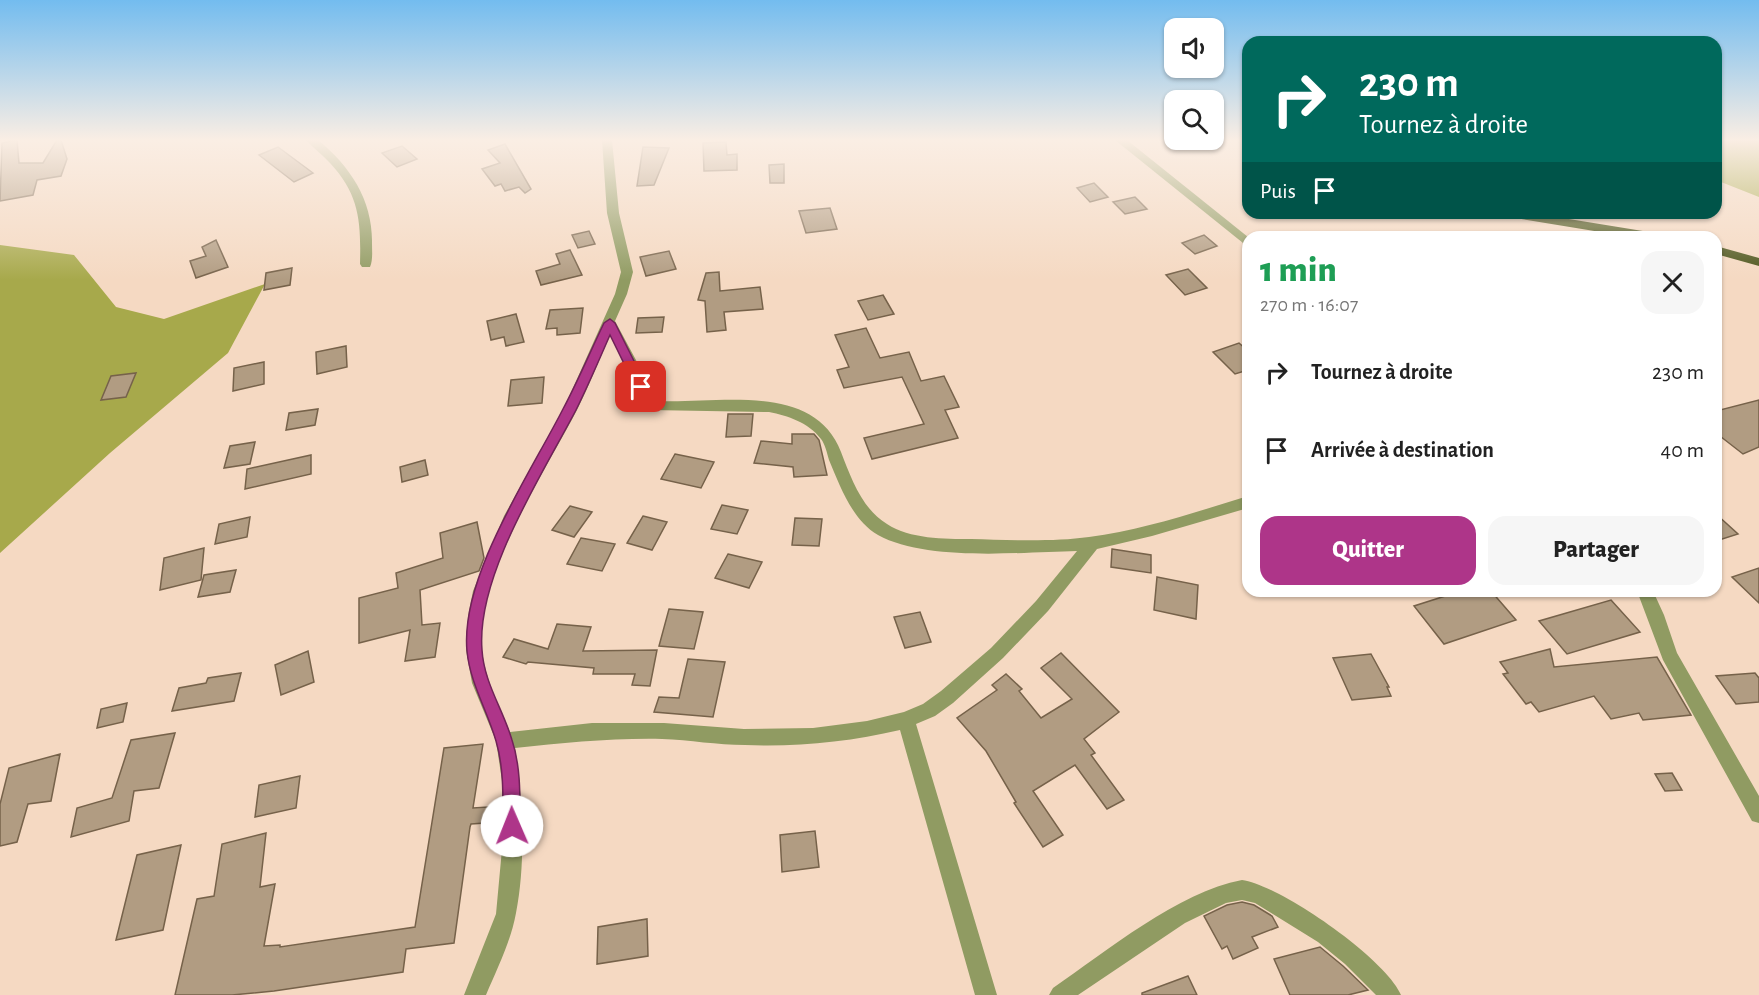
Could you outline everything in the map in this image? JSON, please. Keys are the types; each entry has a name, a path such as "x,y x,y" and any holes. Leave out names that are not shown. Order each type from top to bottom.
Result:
{"highway":[{"path":"1546,219 1618,231"},
{"path":"1722,252 1759,262"}],"street":[{"path":"352,186 364,212 366,264"},
{"path":"475,995 506,914 512,849 511,781 505,741 481,684 474,650 476,616 481,591 513,516 571,408 610,323 627,272 613,213 611,186"},
{"path":"1177,186 1242,238"},
{"path":"610,323 650,403 655,406 746,405 783,410 819,428 826,436 851,491 872,522 898,537 939,544 1013,546 1092,544 1242,504"},
{"path":"505,741 592,731 664,731 744,737 813,736 867,729 906,720 929,710 997,653 1042,606 1092,544"},
{"path":"1648,597 1669,655 1759,814"},
{"path":"906,720 986,995"},
{"path":"1060,995 1199,903 1225,893 1241,890 1257,894 1308,923 1371,972 1390,995"}],"shaded area":[{"path":"1732,186 1759,186 1759,197"},
{"path":"0,245 74,255 116,307 164,319 265,284 228,353 110,453 0,553"}],"building":[{"path":"1,186 35,186 33,195 0,201"},
{"path":"502,186 530,186 531,189 525,193 519,187 505,191"},
{"path":"1097,186 1108,197 1090,202 1077,188"},
{"path":"1135,197 1147,209 1125,214 1113,202"},
{"path":"830,208 837,229 806,233 799,211"},
{"path":"589,231 595,244 578,248 572,235"},
{"path":"1204,235 1217,246 1195,254 1182,243"},
{"path":"216,240 228,267 196,278 190,261 206,256 202,247"},
{"path":"570,250 582,275 541,285 536,271 560,264 556,254"},
{"path":"669,251 676,269 646,276 640,257"},
{"path":"292,268 290,285 264,290 266,273"},
{"path":"1188,269 1207,288 1185,295 1166,275"},
{"path":"719,272 720,291 760,287 763,309 724,312 726,330 707,332 705,301 698,300 706,273"},
{"path":"883,295 894,314 868,320 858,301"},
{"path":"583,308 580,333 557,335 557,328 546,329 550,310"},
{"path":"516,314 524,342 506,346 504,337 491,340 487,321"},
{"path":"664,317 662,332 636,333 638,318"},
{"path":"866,328 880,358 909,352 921,381 944,376 959,407 945,410 958,438 872,459 864,438 924,424 902,377 844,388 837,370 849,367 835,335"},
{"path":"1239,343 1242,346 1242,372 1235,374 1213,352"},
{"path":"346,346 347,367 317,374 316,352"},
{"path":"264,362 264,384 233,391 234,368"},
{"path":"136,373 126,397 101,400 111,376"},
{"path":"544,377 542,403 508,406 511,380"},
{"path":"1759,400 1759,447 1743,454 1722,438 1722,409"},
{"path":"318,409 315,425 286,430 289,413"},
{"path":"728,414 753,414 751,436 726,437"},
{"path":"792,434 814,434 819,440 827,475 794,477 793,467 754,463 761,441 792,444"},
{"path":"255,442 250,464 224,468 230,446"},
{"path":"675,454 714,462 701,488 661,479"},
{"path":"311,455 311,474 245,489 247,469"},
{"path":"425,460 428,475 402,482 400,467"},
{"path":"722,505 748,510 737,534 711,529"},
{"path":"570,506 592,512 574,537 552,530"},
{"path":"643,516 667,522 652,550 627,543"},
{"path":"250,517 247,537 215,544 219,524"},
{"path":"795,518 822,519 819,546 792,545"},
{"path":"1722,519 1738,534 1722,539"},
{"path":"477,522 484,558 479,571 420,590 422,625 440,623 435,657 405,661 410,630 359,643 359,598 398,588 396,573 443,558 440,533"},
{"path":"581,538 615,544 602,571 567,564"},
{"path":"204,548 201,580 160,590 164,558"},
{"path":"1112,549 1151,555 1151,573 1111,567"},
{"path":"728,554 762,562 749,588 715,578"},
{"path":"1759,568 1759,603 1732,577"},
{"path":"236,570 230,592 198,597 204,575"},
{"path":"1157,577 1198,585 1196,619 1154,610"},
{"path":"1442,597 1496,597 1516,620 1444,644 1414,606"},
{"path":"1611,600 1640,632 1567,654 1539,621"},
{"path":"669,609 703,612 694,649 659,646"},
{"path":"920,612 931,642 905,648 894,617"},
{"path":"557,624 591,627 583,651 657,650 650,686 632,685 635,674 593,674 594,668 528,662 526,664 503,657 514,639 548,649"},
{"path":"1550,649 1554,667 1657,657 1691,715 1643,720 1639,713 1611,719 1594,696 1539,712 1531,702 1526,704 1503,674 1508,673 1500,662"},
{"path":"308,651 314,682 281,695 275,665"},
{"path":"1061,653 1119,712 1084,739 1095,753 1091,755 1124,800 1107,809 1075,765 1033,791 1063,835 1043,847 1014,803 1016,802 986,751 957,718 997,690 992,685 1006,674 1022,689 1019,691 1041,718 1072,699 1041,668"},
{"path":"1371,654 1389,687 1387,687 1391,696 1352,700 1333,658"},
{"path":"688,659 725,662 713,717 654,712 659,697 679,698"},
{"path":"241,673 234,701 172,711 179,688 206,683 208,678"},
{"path":"1755,673 1759,678 1759,702 1736,704 1716,676"},
{"path":"127,703 123,722 97,728 101,709"},
{"path":"175,733 159,788 134,791 129,821 71,837 77,808 112,798 131,740"},
{"path":"483,744 473,808 488,807 485,823 471,824 470,827 454,943 406,949 403,972 274,991 232,995 175,995 197,899 214,896 222,844 266,833 260,887 275,884 264,946 280,945 280,947 415,927 444,748"},
{"path":"60,754 51,801 28,804 17,842 0,846 0,804 9,768"},
{"path":"1672,773 1682,790 1665,791 1655,774"},
{"path":"300,776 296,808 255,817 259,785"},
{"path":"815,831 819,867 782,872 780,835"},
{"path":"181,845 163,930 116,940 137,855"},
{"path":"1242,902 1254,905 1272,916 1278,927 1252,937 1258,948 1233,959 1227,946 1222,949 1204,916 1227,905"},
{"path":"647,919 648,956 597,964 598,927"},
{"path":"1320,947 1368,990 1348,995 1290,995 1274,959"},
{"path":"1188,976 1197,995 1142,995 1142,993"}],"route":[{"path":"512,826 511,781 505,741 481,684 474,650 476,616 481,591 513,516 571,408 610,323 641,387"}]}
